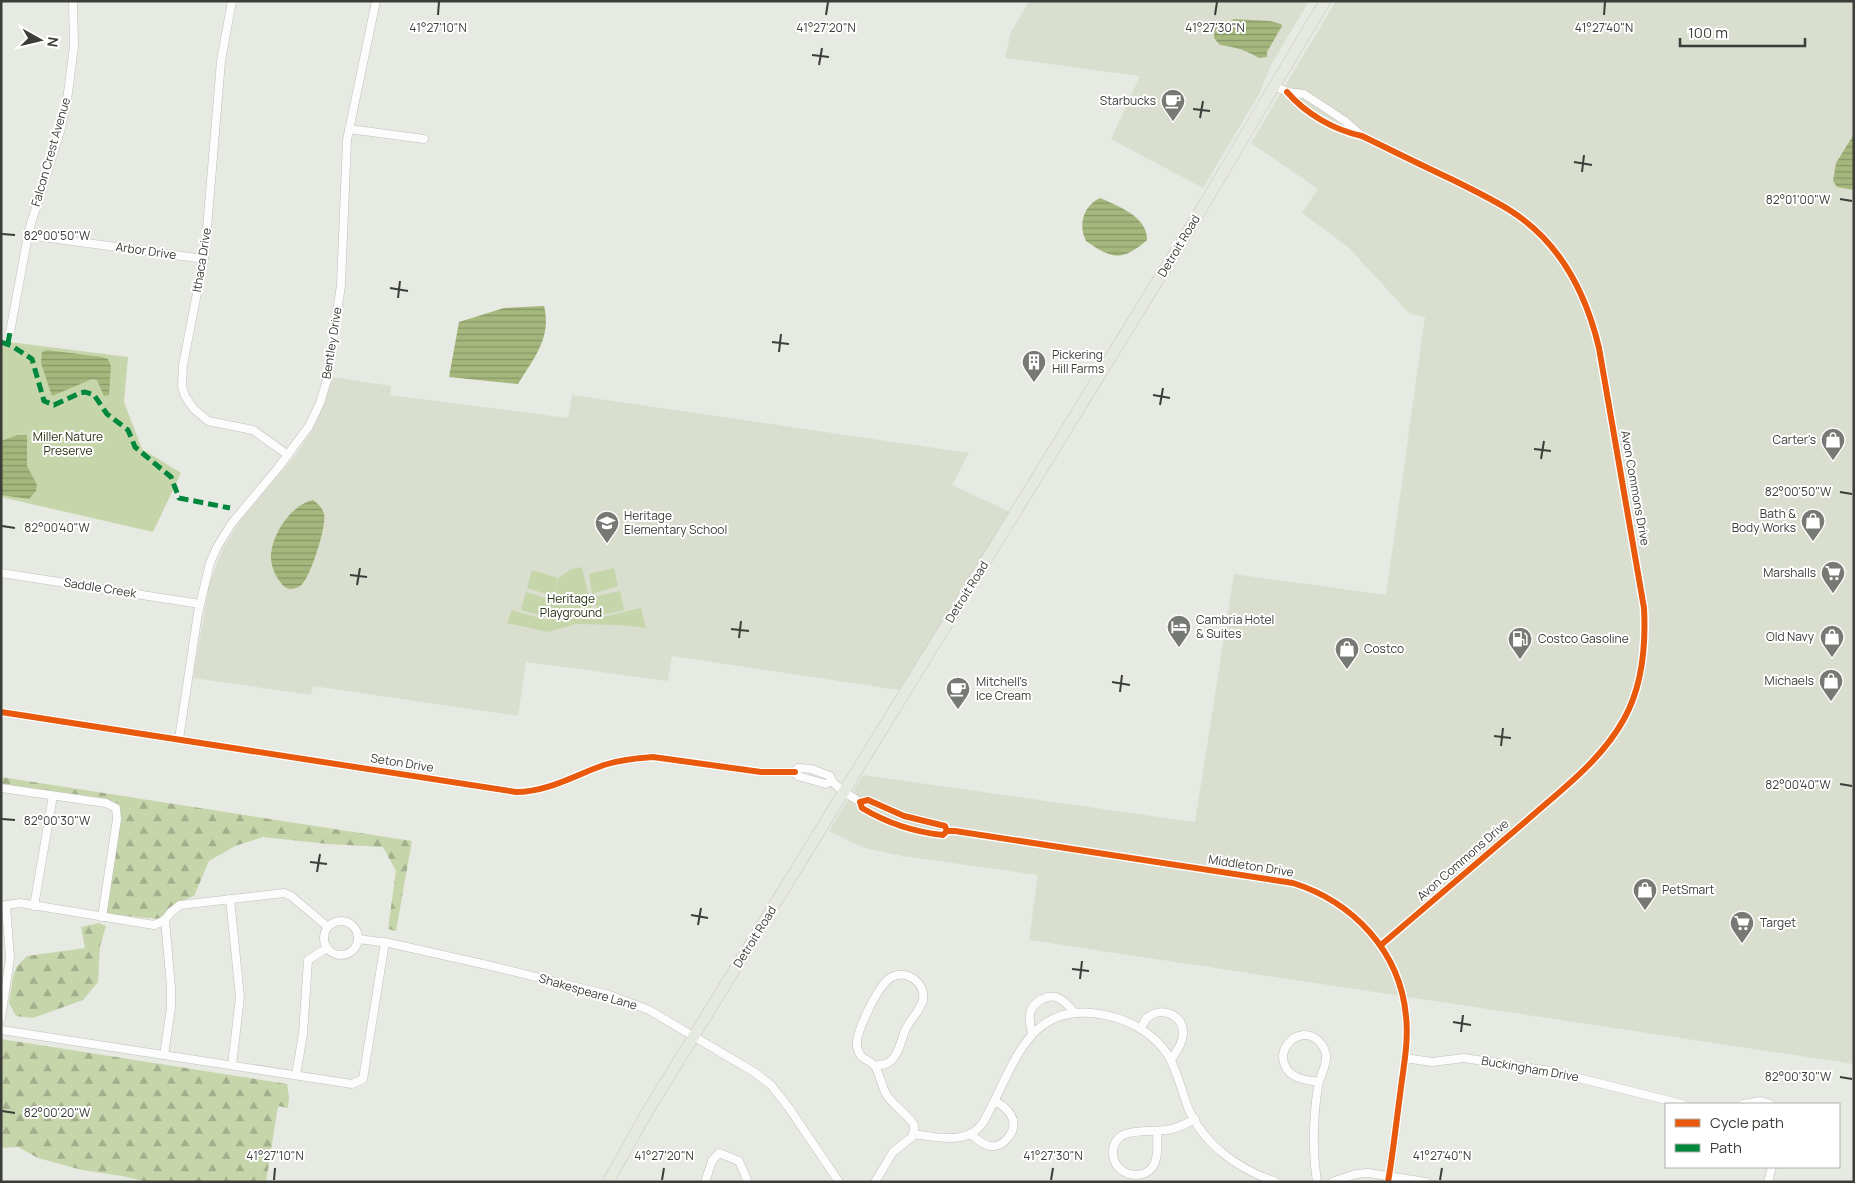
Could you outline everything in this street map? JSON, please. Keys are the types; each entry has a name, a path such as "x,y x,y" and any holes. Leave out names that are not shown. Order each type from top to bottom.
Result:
{"main road":[{"name":"Detroit Road","path":"608,1182 646,1114 1190,228 1325,1"}],"street":[{"name":"Falcon Crest Avenue","path":"10,332 28,235 37,199 61,128 68,93 74,46 73,1"},
{"name":"Ithaca Drive","path":"232,1 221,61 204,259 183,365 182,386 185,396 193,408 208,420 253,430 288,455"},
{"name":"Bentley Drive","path":"179,739 200,604 210,563 224,535 288,455 314,416 328,374 341,286 349,129 376,1"},
{"name":"Avon Commons Drive","path":"1275,86 1287,92 1304,94 1345,121 1362,136"},
{"name":"Avon Commons Drive","path":"1287,92 1297,104 1340,131 1362,136 1491,199 1512,212 1544,238 1574,278 1592,319 1599,348 1644,608 1646,635 1642,668 1636,690 1625,717 1612,740 1590,766 1380,945"},
{"path":"349,129 424,139"},
{"name":"Arbor Drive","path":"28,235 204,259"},
{"name":"Saddle Creek","path":"1,573 200,604"},
{"name":"Seton Drive","path":"1,712 516,792 548,788 606,765 628,759 654,757 761,772 795,772 798,768 811,769 830,776 832,781 844,792"},
{"path":"1,788 106,803 116,808 117,819 102,917"},
{"name":"Middleton Drive","path":"844,792 860,802 868,800 904,816 945,826 947,830 1293,883 1318,893 1345,909 1363,925 1380,945 1395,972 1403,997 1407,1028 1405,1058 1388,1179"},
{"path":"34,906 53,796"},
{"path":"1,1018 10,958 4,906 20,904 154,925 165,920 180,905 284,893 291,896 328,927"},
{"path":"230,899 240,997 232,1065"},
{"path":"164,1055 171,987 165,920"},
{"path":"338,922 347,923 355,928 358,939 355,948 346,954 334,954 327,948 324,938 328,927 338,922"},
{"name":"Shakespeare Lane","path":"358,939 385,942 610,995 649,1010 754,1072 771,1085 789,1108 839,1182"},
{"path":"1,1030 352,1084 363,1078 385,942"},
{"path":"296,1075 304,1024 308,960 327,948"},
{"path":"874,1066 885,1065 894,1059 905,1030 921,1007 922,989 912,977 904,975 890,978 885,982 870,1006 857,1043 861,1056 874,1066 888,1098 914,1125 913,1134 894,1152 875,1182"},
{"path":"1032,1034 1030,1013 1034,1005 1043,999 1049,997 1060,998 1075,1013"},
{"path":"1141,1029 1146,1019 1155,1013 1166,1012 1181,1023 1183,1032 1181,1043 1171,1060"},
{"path":"913,1134 952,1139 970,1134 980,1128 1016,1056 1032,1034 1052,1020 1075,1013 1098,1014 1111,1016 1141,1029 1161,1046 1171,1060 1194,1119 1204,1133 1229,1158 1254,1173 1276,1182"},
{"path":"1317,1182 1314,1125 1319,1082 1326,1060 1325,1050 1323,1045 1315,1038 1305,1035 1293,1039 1284,1049 1285,1066 1295,1077 1319,1082"},
{"name":"Buckingham Drive","path":"1405,1058 1432,1062 1464,1058 1551,1071 1678,1103"},
{"path":"970,1134 985,1144 993,1146 1002,1143 1009,1136 1014,1126 1014,1120 1007,1110 995,1101"},
{"path":"1752,1103 1766,1103"},
{"path":"1157,1131 1156,1160 1152,1168 1135,1176 1120,1170 1114,1161 1113,1153 1120,1137 1132,1132 1179,1128 1194,1119"},
{"path":"705,1182 712,1161 719,1153 739,1161 748,1182"},
{"path":"1768,1182 1772,1168"},
{"path":"1250,1182 1254,1173"},
{"path":"1332,1182 1363,1173 1388,1179 1426,1182"}],"shaded area":[{"path":"1029,1 1309,1 1272,63 1258,96 1203,188 1111,139 1140,76 1005,58 1011,32"},
{"path":"1336,1 1854,1 1854,1064 1029,940 1038,875 902,856 864,848 829,831 863,775 1195,822 1234,574 1386,595 1425,317 1410,314 1348,247 1302,213 1318,189 1251,143"},
{"path":"1234,19 1270,21 1281,24 1282,26 1267,52 1267,57 1259,58 1240,49 1220,45 1214,38 1215,27 1222,27"},
{"path":"1854,134 1854,190 1837,187 1833,181 1836,163"},
{"path":"1100,198 1131,213 1143,225 1147,240 1124,255 1103,252 1086,241 1082,222 1086,211 1094,201"},
{"path":"544,306 546,328 544,337 518,384 449,377 459,322 504,308"},
{"path":"47,350 108,359 111,366 109,395 104,396 97,380 92,379 52,396 41,363 42,352"},
{"name":"Heritage Elementary School","path":"332,377 391,386 390,395 568,418 572,395 969,453 952,485 1010,512 899,690 672,656 668,681 526,662 518,716 313,686 311,695 193,678 209,585 222,550 240,521 297,453 311,432 321,411"},
{"path":"17,435 27,435 27,466 37,485 36,491 29,499 1,495 1,441"},
{"path":"313,500 324,514 321,539 310,570 303,583 290,589 280,582 274,571 271,557 272,546 284,521 297,508"}],"green space":[{"name":"Miller Nature Preserve","path":"1,341 128,357 124,402 142,449 181,473 153,532 1,497"},
{"name":"Heritage Playground","path":"582,567 594,619 641,608 646,628 620,625 576,624 548,632 507,623 512,610 546,620 559,577 572,569"},
{"path":"614,568 618,586 592,594 589,574"},
{"path":"532,570 558,578 553,596 527,588"},
{"path":"620,591 624,610 598,616 594,597"},
{"path":"526,592 551,600 546,617 521,610"},
{"path":"1,777 412,841 396,931 388,929 396,871 383,847 328,844 263,837 235,846 209,861 194,896 179,902 158,919 106,914 119,807 1,785"},
{"path":"99,923 106,926 100,946 98,982 83,1000 33,1018 16,1016 9,1003 13,976 17,966 27,956 85,948 81,927"},
{"path":"1,1039 287,1084 288,1108 278,1106 266,1182 148,1182 82,1170 38,1158 18,1147 1,1148"}],"marked path":[{"path":"8,343 10,332"},
{"path":"1,342 12,346 32,359 44,401 54,405 80,393 85,392 94,395 107,414 128,430 135,447 171,477 179,498 230,508"}],"cycle path":[{"path":"1287,92 1321,120 1341,130 1362,136 1489,198 1511,211 1544,238 1569,271 1587,308 1599,348 1644,608 1644,651 1639,679 1630,706 1615,734 1592,762 1566,786 1381,945"},
{"path":"1,712 516,792 550,786 610,763 647,757 761,772 795,772"},
{"path":"947,831 945,826 904,816 868,800 860,802 862,808 881,818 922,832 943,835 947,831 955,831 1293,883 1315,892 1354,916 1370,932 1394,970 1402,992 1406,1016 1405,1056 1388,1182"}],"place":[{"name":"Starbucks","path":"1173,122"},
{"name":"Pickering Hill Farms","path":"1034,383"},
{"name":"Carter's","path":"1833,461"},
{"name":"Bath & Body Works","path":"1813,542"},
{"name":"Heritage Elementary School","path":"607,544"},
{"name":"Marshalls","path":"1833,594"},
{"name":"Cambria Hotel & Suites","path":"1179,648"},
{"name":"Old Navy","path":"1832,658"},
{"name":"Costco Gasoline","path":"1520,660"},
{"name":"Costco","path":"1347,670"},
{"name":"Michaels","path":"1831,702"},
{"name":"Mitchell's Ice Cream","path":"958,710"},
{"name":"PetSmart","path":"1645,911"},
{"name":"Target","path":"1742,944"}]}
